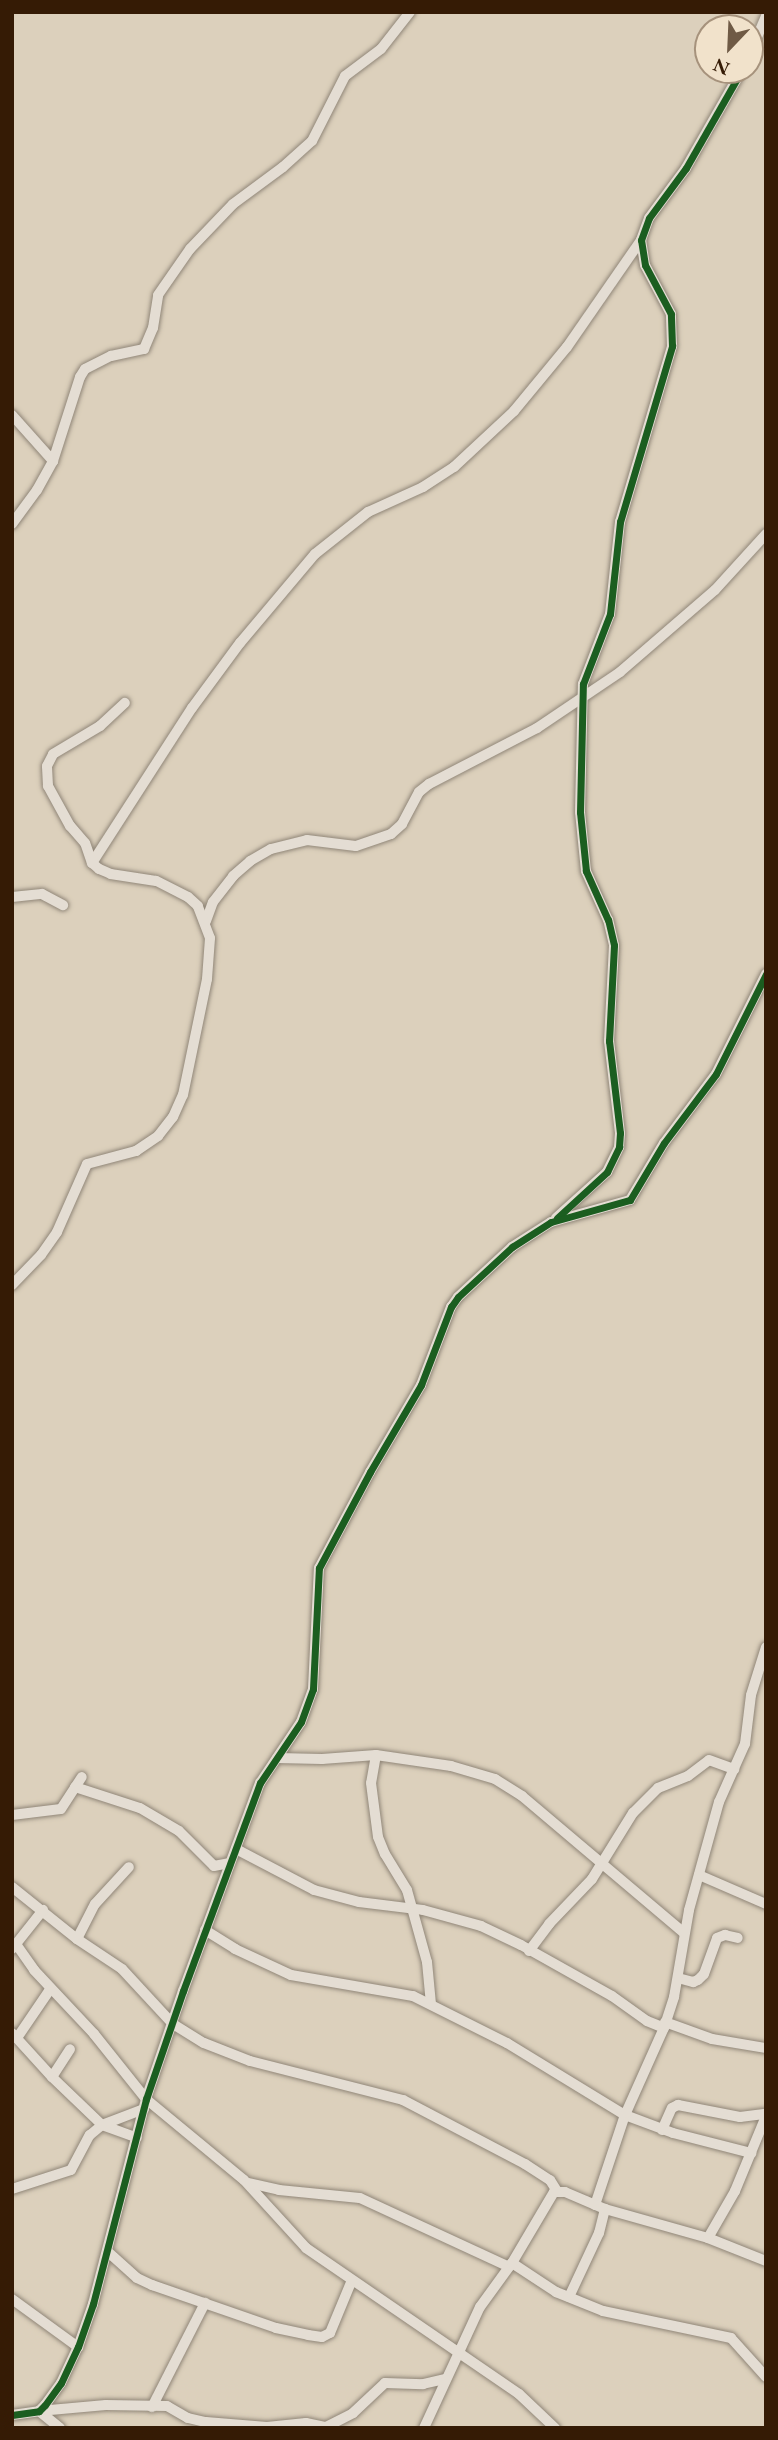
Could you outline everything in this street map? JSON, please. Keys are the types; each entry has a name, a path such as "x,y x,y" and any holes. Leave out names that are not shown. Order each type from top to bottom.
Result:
{"street":[{"path":"12,524 37,490 53,461 85,369 111,356 144,349 153,328 158,295 190,249 233,204 292,161 312,141 345,76 381,49 402,18 410,12"},
{"path":"92,863 192,708 240,643 315,554 368,512 423,487 454,467 506,419 567,347 641,240 649,218 686,168 734,84"},
{"path":"39,2411 61,2383 78,2347 107,2251 145,2104 229,1863 260,1783 301,1722 313,1689 317,1664 316,1594 319,1568 327,1548 416,1395 433,1359 440,1329 458,1297 512,1247 551,1222 612,1165 620,1133 609,1041 614,945 608,920 590,881 583,853 580,812 585,676 610,614 623,509 672,346 671,314 645,265 641,240"},
{"path":"12,415 53,461"},
{"path":"206,921 222,888 250,861 271,849 307,841 356,846 375,842 402,824 419,792 429,784 520,738 620,672 702,602 766,534"},
{"path":"12,1285 41,1255 57,1232 88,1164 136,1150 158,1136 173,1117 183,1095 208,979 210,938 206,921 198,906 172,887 145,878 103,872 92,863 89,848 70,826 51,793 47,766 53,754 100,726 125,703"},
{"path":"12,897 42,894 63,905"},
{"path":"551,1222 630,1200 664,1143 720,1067 766,974"},
{"path":"569,2297 599,2233 600,2207 625,2115 664,2025 678,1978 684,1933 699,1875 719,1802 745,1744 751,1695 766,1647"},
{"path":"277,1758 322,1759 376,1755 451,1766 495,1779 522,1796 684,1933"},
{"path":"376,1755 372,1783 378,1837 385,1854 402,1877 428,1962 431,2004"},
{"path":"529,1951 602,1864 633,1813 658,1788 688,1776 709,1760 734,1769"},
{"path":"12,1815 55,1812 63,1807 82,1777"},
{"path":"75,1787 152,1814 179,1831 214,1866 224,1880"},
{"path":"236,1849 314,1890 359,1902 412,1909 472,1923 612,1996 647,2021 712,2039 766,2048"},
{"path":"214,1866 229,1863"},
{"path":"77,1939 95,1904 129,1867"},
{"path":"699,1875 766,1904"},
{"path":"12,1887 77,1939 122,1969 173,2024 232,2056 403,2100 525,2164 550,2180 557,2191 600,2207 708,2238 766,2261"},
{"path":"43,1910 14,1947 128,2073 145,2104 244,2180 295,2239 519,2394 555,2428"},
{"path":"205,1930 235,1949 291,1975 413,1996 507,2043 625,2115 662,2130 751,2153"},
{"path":"678,1978 693,1982 698,1980 704,1974 717,1938 725,1935 738,1938"},
{"path":"51,1988 15,2035 52,2077 102,2124 137,2138"},
{"path":"52,2077 70,2049"},
{"path":"12,2189 71,2169 90,2134 102,2124 145,2104"},
{"path":"662,2130 672,2108 678,2105 740,2117 766,2115 736,2191 708,2238"},
{"path":"244,2180 264,2188 360,2198 510,2265 569,2297 624,2316 731,2338 766,2377"},
{"path":"424,2428 481,2307 510,2265 547,2200 557,2191"},
{"path":"107,2251 144,2282 283,2330 322,2337 334,2327 352,2280"},
{"path":"12,2299 78,2347"},
{"path":"152,2407 205,2303"},
{"path":"12,2415 106,2405 166,2406 188,2418 206,2423 267,2427 306,2423 328,2427 353,2413 386,2383 424,2384 445,2379"},
{"path":"39,2411 60,2428"}],"cycle path":[{"path":"557,1218 607,1172 619,1147 620,1133 609,1041 614,945 608,920 586,871 580,812 583,684 610,614 620,522 672,346 671,314 645,265 641,240 649,218 686,168 734,84"},
{"path":"12,2415 39,2411 45,2405 61,2383 78,2347 93,2304 146,2099 183,1991 260,1783 301,1722 313,1689 319,1568 370,1472 421,1385 451,1307 458,1297 512,1247 551,1222 630,1200 664,1143 716,1074 766,974"}]}
